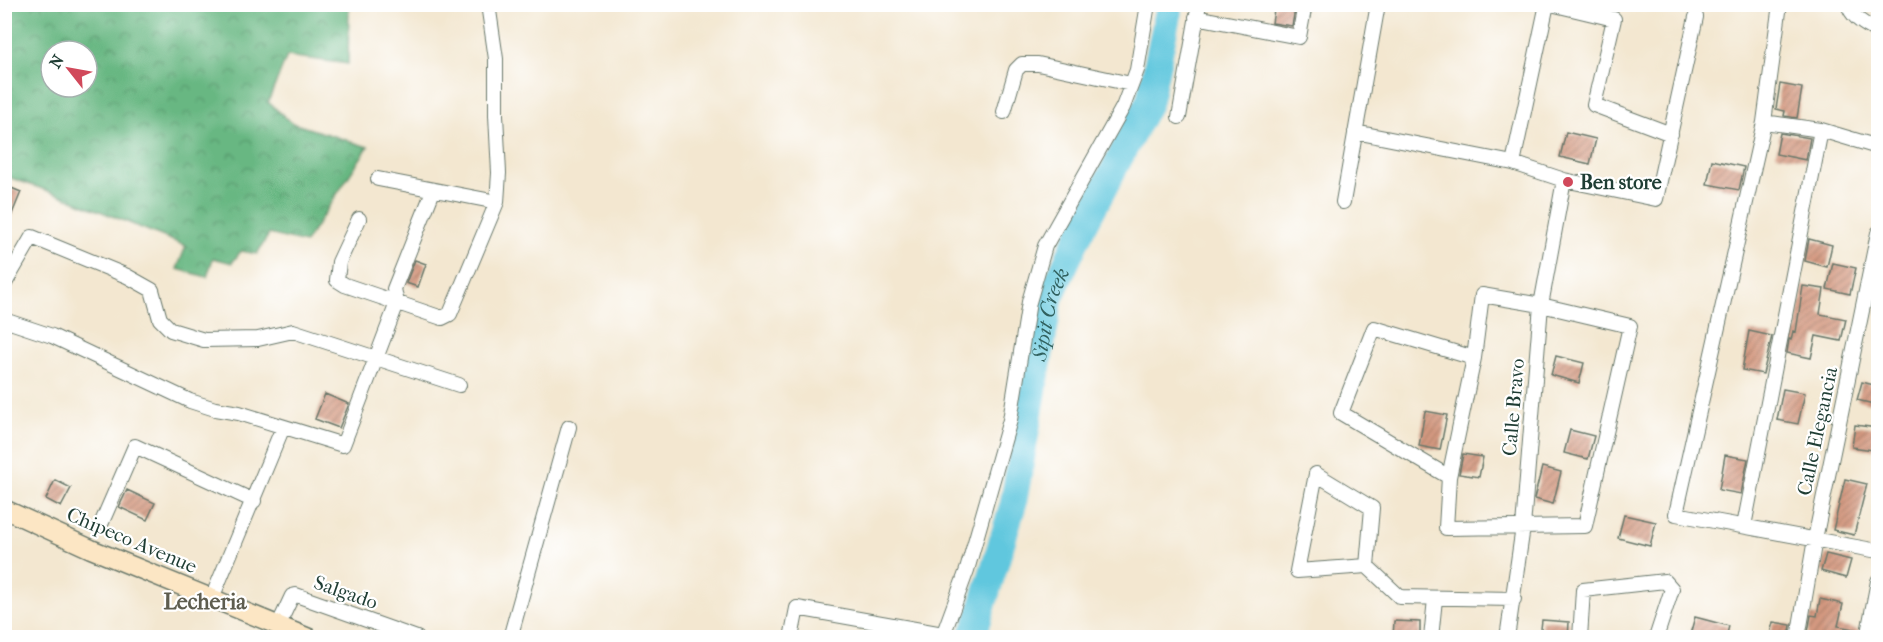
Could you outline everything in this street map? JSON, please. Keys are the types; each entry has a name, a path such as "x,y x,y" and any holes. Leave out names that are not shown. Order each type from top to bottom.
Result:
{"main road":[{"name":"Chipeco Avenue","path":"4,509 92,549 309,638"}],"street":[{"path":"359,219 339,262 337,280 442,318 450,314 496,202 499,173 496,59 488,4"},
{"path":"791,638 797,608 942,636 966,570 1010,420 1029,302 1045,246 1123,107 1137,70 1149,4"},
{"path":"1179,117 1198,11 1299,37 1305,4"},
{"path":"1343,202 1378,4"},
{"path":"1513,163 1549,4 1614,19 1594,105 1671,134"},
{"path":"1780,4 1764,122 1676,514 1878,551"},
{"path":"1848,4 1857,19 1878,32"},
{"path":"1356,132 1513,163 1564,180 1656,199 1696,17"},
{"path":"1004,112 1016,70 1022,64 1038,64 1131,84"},
{"path":"1764,122 1821,130 1878,147"},
{"path":"1744,526 1821,130"},
{"path":"378,179 496,202"},
{"name":"Calle Bravo","path":"1506,638 1514,598 1523,527 1541,305 1564,180"},
{"path":"4,320 52,336 190,401 343,445 397,303 394,289 433,191"},
{"name":"Calle Elegancia","path":"1798,638 1815,539 1878,233"},
{"path":"4,285 32,237 127,276 152,290 160,319 171,330 204,340 258,339 293,331 459,385"},
{"path":"1482,295 1541,305 1630,326 1585,526 1446,528 1449,477 1474,358 1482,295"},
{"path":"1449,477 1341,413 1374,328 1474,358"},
{"path":"510,638 569,427"},
{"path":"212,598 284,428"},
{"path":"102,522 135,446 254,501"},
{"path":"1367,566 1372,508 1316,474 1298,571 1367,566 1400,597 1514,598"},
{"path":"1580,638 1583,590 1665,581 1672,589 1656,638"},
{"path":"1867,638 1878,581"},
{"name":"Salgado","path":"278,626 292,596 296,595 417,638"},
{"path":"1431,638 1436,599"}],"green space":[{"path":"5,4 349,5 348,64 287,56 268,102 292,123 368,147 305,243 269,234 257,254 241,251 232,263 213,258 207,277 177,269 186,246 63,196 5,176"}],"building":[{"path":"1275,4 1296,4 1292,26 1272,23"},
{"path":"1780,84 1802,88 1797,118 1784,116 1785,111 1776,109"},
{"path":"1566,132 1596,139 1590,164 1560,157"},
{"path":"1780,133 1810,138 1806,160 1776,154"},
{"path":"1712,160 1744,167 1739,190 1707,184"},
{"path":"4,185 21,192 5,231 4,231"},
{"path":"1809,239 1832,245 1827,267 1805,261"},
{"path":"415,260 426,264 418,287 406,283"},
{"path":"1833,263 1856,268 1850,294 1827,289"},
{"path":"1803,286 1824,289 1820,314 1846,319 1841,341 1816,336 1811,358 1787,353 1789,339 1791,340 1793,331 1796,332"},
{"path":"1749,331 1772,336 1763,374 1742,370"},
{"path":"1556,356 1584,363 1579,383 1551,375"},
{"path":"1862,382 1878,386 1878,405 1857,400"},
{"path":"1783,389 1805,393 1798,424 1777,420"},
{"path":"325,394 349,404 339,428 315,419"},
{"path":"1425,411 1447,415 1440,450 1419,446"},
{"path":"1855,425 1877,428 1873,450 1852,447"},
{"path":"1570,430 1594,436 1588,459 1564,453"},
{"path":"1463,454 1483,457 1479,477 1459,474"},
{"path":"1725,455 1748,459 1741,494 1719,490"},
{"path":"1542,467 1561,472 1553,504 1534,499"},
{"path":"1845,479 1867,484 1854,535 1833,530"},
{"path":"55,480 71,488 61,507 46,499"},
{"path":"127,490 155,503 147,520 119,507"},
{"path":"1624,515 1656,522 1650,546 1618,538"},
{"path":"1826,554 1851,560 1846,578 1821,571"},
{"path":"1820,599 1843,604 1838,626 1859,630 1858,638 1807,638 1811,615 1817,616"},
{"path":"1695,617 1729,626 1726,638 1689,638"},
{"path":"1542,620 1569,622 1568,638 1540,638"},
{"path":"1394,621 1420,622 1420,638 1393,638"},
{"path":"1773,622 1791,625 1789,638 1769,638"}],"waterway":[{"name":"Sipit Creek","path":"971,638 1013,505 1050,298 1077,239 1149,102 1170,4"}],"place":[{"name":"Ben store","path":"1568,182"}],"district":[{"name":"Lecheria","path":"205,601"}]}
